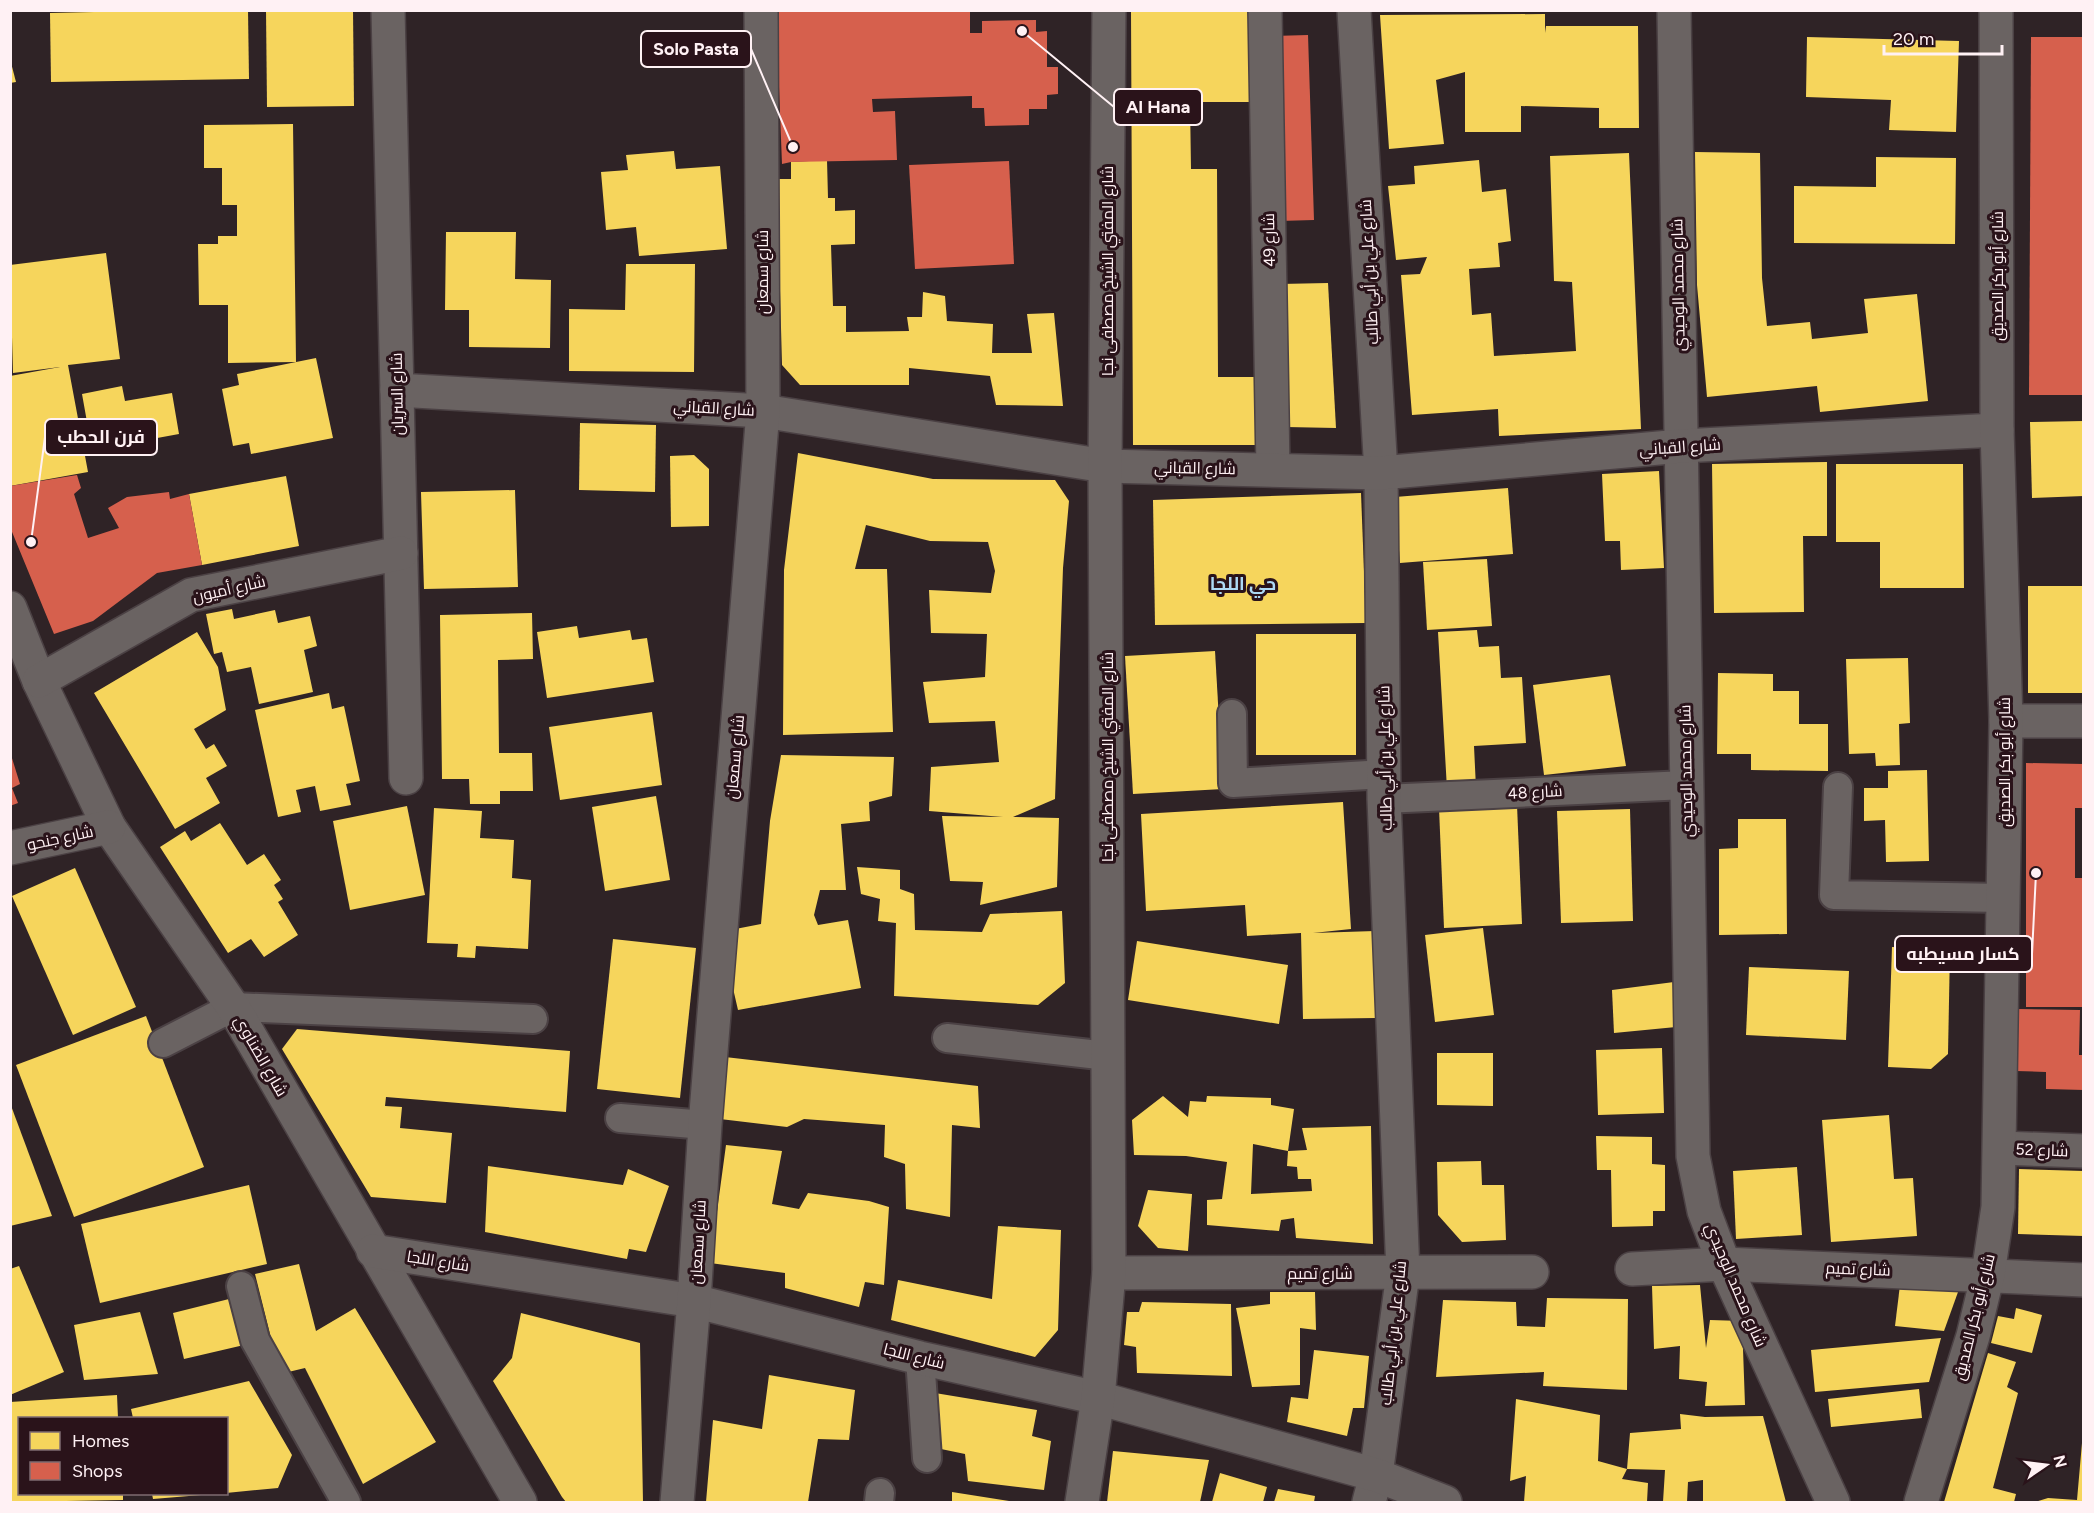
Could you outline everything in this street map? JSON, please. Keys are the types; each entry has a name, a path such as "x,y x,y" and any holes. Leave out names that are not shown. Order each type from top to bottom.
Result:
{"street":[{"name":"شارع السريان","path":"388,10 406,778"},
{"name":"شارع سمعان","path":"677,1503 763,411 761,10"},
{"name":"شارع المفتي الشيخ مصطفى نجا","path":"1082,1503 1098,1398 1109,1273 1105,466 1109,10"},
{"name":"شارع 49","path":"1265,10 1273,469"},
{"name":"شارع علي بن أبي طالب","path":"1354,10 1381,472 1385,787 1403,1273 1372,1489"},
{"name":"شارع محمد الوحيدي","path":"1674,10 1693,1156 1704,1211 1724,1264 1833,1503"},
{"name":"شارع أبو بكر الصديق","path":"1921,1503 1973,1336 1988,1274 1998,1207 2001,1148 2006,721 1997,430 1996,10"},
{"name":"شارع القباني","path":"397,390 763,411 1105,466 1381,472 1681,446 1997,430"},
{"name":"شارع أميون","path":"39,681 191,596 401,553"},
{"name":"شارع الضناوي","path":"10,608 39,681 109,827 233,1007 519,1503"},
{"name":"شارع 48","path":"1232,714 1233,783 1385,787 1686,784"},
{"path":"2006,721 2084,721"},
{"path":"1838,787 1834,895 2003,898"},
{"name":"شارع جنحو","path":"10,848 109,827"},
{"path":"163,1043 233,1007 533,1019"},
{"path":"947,1038 1108,1056"},
{"path":"620,1118 705,1125"},
{"name":"شارع 52","path":"2001,1148 2084,1151"},
{"name":"شارع اللجا","path":"373,1251 694,1301 920,1358 1098,1398 1372,1489 1445,1503"},
{"name":"شارع تميم","path":"1632,1269 1724,1264 2084,1280"},
{"name":"شارع تميم","path":"1109,1273 1532,1272"},
{"path":"241,1286 255,1340 346,1503"},
{"path":"920,1358 927,1458"}],"building: Homes":[{"path":"248,10 249,79 51,82 50,13"},
{"path":"266,10 353,10 354,106 267,107"},
{"path":"1131,11 1259,11 1259,102 1190,102 1191,169 1217,169 1218,377 1266,377 1266,445 1133,445"},
{"path":"1545,14 1545,33 1546,26 1638,26 1639,128 1599,128 1599,108 1521,106 1521,132 1465,132 1465,72 1436,80 1444,144 1389,149 1380,15"},
{"path":"1807,37 1959,41 1956,132 1889,130 1891,100 1806,97"},
{"path":"10,59 16,82 10,83"},
{"path":"293,124 296,362 228,363 228,305 199,305 198,244 218,244 218,236 237,236 237,205 222,205 222,168 204,168 204,125"},
{"path":"674,151 676,169 720,166 727,249 639,256 636,227 606,230 601,172 628,170 626,155"},
{"path":"1695,152 1760,153 1762,278 1767,326 1810,322 1812,339 1868,333 1864,299 1917,294 1928,401 1820,412 1817,386 1707,397 1697,285"},
{"path":"1629,153 1641,429 1499,436 1498,409 1412,415 1401,275 1420,274 1427,257 1396,260 1388,186 1415,184 1414,166 1479,160 1482,192 1506,189 1511,241 1498,243 1500,267 1469,269 1472,315 1491,313 1494,356 1576,351 1572,282 1554,281 1550,156"},
{"path":"1876,157 1956,158 1955,244 1794,243 1794,186 1876,187"},
{"path":"827,160 828,198 835,198 835,211 855,210 855,244 831,245 833,306 846,306 846,332 909,331 907,317 922,317 923,292 945,296 947,321 993,324 992,353 1032,353 1027,314 1054,313 1063,406 996,405 990,376 909,368 909,385 800,385 782,365 777,179 791,179 791,162"},
{"path":"446,232 516,232 515,279 551,280 550,348 469,347 469,310 445,310"},
{"path":"106,253 120,359 68,365 88,472 10,486 10,376 60,367 13,373 10,265"},
{"path":"626,264 695,264 694,372 569,371 569,309 625,310"},
{"path":"1328,283 1336,428 1286,427 1280,284"},
{"path":"316,358 333,438 251,454 249,443 233,446 222,389 239,385 237,374"},
{"path":"122,386 125,401 172,393 179,434 92,450 82,394"},
{"path":"2084,421 2084,496 2032,498 2030,422"},
{"path":"580,423 656,425 655,492 579,490"},
{"path":"798,453 933,479 1055,480 1069,501 1063,568 1055,799 1013,817 1059,818 1057,887 980,905 983,882 950,881 942,816 1003,817 929,811 931,767 999,762 995,721 929,723 923,682 985,677 987,634 931,633 929,590 991,593 995,571 988,542 930,541 866,525 855,569 887,569 893,732 783,735 784,570"},
{"path":"694,455 709,469 709,526 671,527 670,456"},
{"path":"1827,462 1827,536 1803,536 1804,612 1714,613 1712,464"},
{"path":"1836,464 1963,464 1964,588 1880,588 1880,542 1836,542"},
{"path":"1659,471 1664,568 1621,570 1620,541 1605,541 1602,474"},
{"path":"286,476 299,546 202,565 189,494"},
{"path":"1508,488 1513,554 1400,563 1395,497"},
{"path":"515,490 518,587 424,589 421,492"},
{"path":"1361,493 1366,623 1155,625 1153,500"},
{"path":"1487,559 1492,626 1427,630 1423,562"},
{"path":"2028,586 2084,586 2084,693 2028,693"},
{"path":"232,609 234,619 275,610 278,623 310,616 317,646 304,650 313,692 259,704 251,667 227,672 222,652 214,654 206,614"},
{"path":"532,613 533,659 498,660 499,753 532,753 533,791 500,791 500,804 470,804 469,779 442,779 440,615"},
{"path":"577,626 579,638 630,630 632,640 647,638 654,682 547,698 537,632"},
{"path":"1477,630 1479,647 1499,646 1501,678 1522,677 1526,743 1474,746 1476,788 1447,789 1438,632"},
{"path":"197,632 218,667 226,710 194,729 206,749 214,744 227,766 206,778 220,803 175,829 94,693"},
{"path":"1256,634 1356,634 1356,755 1256,755"},
{"path":"1215,651 1223,789 1133,794 1125,656"},
{"path":"1908,658 1910,723 1899,724 1900,765 1876,766 1875,753 1849,754 1846,659"},
{"path":"1718,673 1773,674 1773,691 1799,691 1799,724 1828,724 1828,771 1751,770 1751,754 1717,754"},
{"path":"1610,675 1626,766 1544,775 1533,685"},
{"path":"329,693 332,709 344,706 360,781 346,784 351,805 320,811 315,786 296,790 301,812 278,817 255,710"},
{"path":"652,712 662,785 560,800 549,727"},
{"path":"781,755 894,757 892,796 869,802 870,821 841,824 846,890 820,890 814,915 818,925 848,920 861,988 738,1010 720,932 761,924 770,821"},
{"path":"1927,770 1929,861 1886,862 1885,820 1864,821 1864,788 1888,788 1888,771"},
{"path":"656,796 670,880 605,891 592,807"},
{"path":"1343,802 1351,929 1313,933 1375,931 1376,1018 1303,1019 1301,933 1247,936 1245,905 1146,911 1141,814"},
{"path":"1517,805 1522,924 1444,928 1439,808"},
{"path":"407,806 425,895 350,910 333,821"},
{"path":"434,808 482,811 480,838 514,840 512,878 531,880 528,949 476,946 475,958 457,957 458,944 427,943"},
{"path":"1630,809 1633,921 1561,923 1557,811"},
{"path":"1738,819 1786,819 1787,934 1719,935 1719,849 1738,848"},
{"path":"220,823 247,865 264,854 281,880 274,885 283,899 278,902 298,935 264,957 251,939 228,953 160,847 185,831 191,841"},
{"path":"857,867 900,870 900,889 914,894 915,930 982,932 990,914 1062,911 1065,983 1038,1005 894,996 896,923 878,921 880,899 861,894"},
{"path":"75,868 136,1007 73,1035 12,896"},
{"path":"1483,928 1494,1015 1435,1022 1425,935"},
{"path":"613,939 696,948 680,1098 597,1089"},
{"path":"1137,941 1288,965 1279,1024 1128,1000"},
{"path":"1892,947 1950,949 1948,1054 1931,1069 1888,1067"},
{"path":"1749,967 1849,971 1846,1040 1746,1035"},
{"path":"1674,982 1676,1027 1614,1033 1612,990"},
{"path":"146,1016 204,1167 74,1217 16,1065"},
{"path":"297,1029 570,1051 566,1112 386,1097 385,1106 402,1107 400,1128 452,1133 446,1203 371,1197 282,1049"},
{"path":"1662,1048 1664,1113 1598,1115 1596,1050"},
{"path":"1437,1053 1493,1053 1493,1106 1437,1105"},
{"path":"725,1057 978,1086 980,1128 952,1125 950,1217 906,1209 905,1164 884,1157 885,1125 804,1119 787,1127 720,1119"},
{"path":"1163,1096 1188,1117 1190,1101 1206,1102 1207,1096 1271,1098 1271,1105 1294,1109 1288,1151 1307,1150 1302,1128 1371,1126 1373,1244 1296,1238 1294,1218 1281,1220 1279,1231 1207,1225 1207,1200 1222,1199 1227,1162 1186,1156 1134,1155 1132,1120","holes":["1253,1144 1288,1151 1287,1166 1297,1167 1298,1179 1311,1179 1312,1191 1251,1194"]},
{"path":"10,1103 52,1216 10,1226"},
{"path":"1889,1115 1894,1179 1913,1178 1917,1236 1831,1242 1822,1120"},
{"path":"1596,1136 1652,1137 1652,1164 1665,1165 1665,1211 1653,1211 1653,1226 1612,1227 1611,1170 1597,1170"},
{"path":"726,1145 782,1151 772,1204 799,1209 808,1193 869,1201 889,1207 884,1285 865,1282 859,1307 785,1288 785,1273 710,1263"},
{"path":"1481,1161 1482,1185 1504,1185 1506,1240 1462,1242 1438,1215 1437,1162"},
{"path":"488,1166 623,1185 628,1169 669,1186 646,1252 629,1249 627,1259 485,1232"},
{"path":"1797,1167 1802,1235 1736,1239 1733,1171"},
{"path":"2019,1169 2084,1171 2084,1236 2018,1234"},
{"path":"249,1185 267,1264 100,1303 81,1224"},
{"path":"1148,1190 1192,1194 1188,1251 1158,1248 1138,1226"},
{"path":"998,1226 1061,1230 1058,1330 1035,1357 891,1320 898,1280 992,1299"},
{"path":"299,1264 316,1331 355,1308 436,1442 363,1484 305,1368 280,1374 255,1274"},
{"path":"19,1266 64,1372 10,1395 10,1269"},
{"path":"1700,1285 1706,1348 1710,1320 1742,1321 1745,1405 1705,1406 1707,1382 1679,1379 1680,1346 1654,1349 1652,1286"},
{"path":"1900,1285 1958,1292 1944,1331 1895,1326"},
{"path":"1270,1292 1315,1292 1316,1330 1300,1328 1300,1385 1252,1387 1236,1308 1270,1304"},
{"path":"233,1298 244,1345 184,1359 173,1313"},
{"path":"1547,1298 1628,1299 1627,1390 1543,1386 1544,1372 1436,1377 1443,1300 1516,1302 1517,1326 1545,1327"},
{"path":"1142,1302 1231,1304 1232,1376 1137,1373 1136,1347 1124,1345 1127,1312 1139,1312"},
{"path":"2016,1308 2042,1315 2032,1353 1991,1343 1998,1316 2014,1319"},
{"path":"140,1312 158,1374 84,1380 74,1325"},
{"path":"521,1313 640,1343 643,1502 566,1502 562,1497 493,1381 512,1358"},
{"path":"1941,1338 1929,1382 1815,1392 1811,1350"},
{"path":"1314,1350 1369,1356 1364,1408 1353,1408 1347,1436 1287,1422 1291,1397 1308,1399"},
{"path":"1988,1353 2016,1362 2007,1387 2018,1393 1993,1488 2016,1494 2014,1502 1944,1502"},
{"path":"769,1375 855,1390 849,1440 818,1439 808,1502 706,1502 713,1420 762,1429"},
{"path":"249,1381 292,1455 278,1488 228,1493 228,1417 133,1417 131,1409"},
{"path":"1919,1389 1922,1418 1831,1427 1828,1399"},
{"path":"935,1393 1037,1410 1032,1436 1051,1441 1044,1490 968,1481 965,1454 941,1449"},
{"path":"117,1395 118,1417 18,1417 18,1495 123,1495 123,1500 10,1502 10,1402"},
{"path":"1516,1399 1600,1415 1598,1461 1627,1469 1622,1479 1648,1483 1647,1502 1524,1502 1526,1476 1510,1481"},
{"path":"1680,1414 1705,1417 1763,1416 1786,1502 1703,1502 1703,1480 1688,1482 1687,1502 1663,1502 1665,1470 1627,1469 1630,1433 1681,1429"},
{"path":"2082,1443 2084,1502 2035,1502 2048,1498 2077,1500"},
{"path":"1113,1451 1209,1460 1200,1502 1107,1502"},
{"path":"1220,1473 1267,1487 1263,1502 1212,1502"},
{"path":"1278,1489 1315,1496 1314,1502 1274,1502"},
{"path":"952,1492 1009,1501 1009,1502 952,1502"},
{"path":"152,1495 201,1495 153,1499"}],"building: Shops":[{"path":"776,10 970,10 970,33 982,33 982,21 1036,20 1036,32 1047,31 1047,67 1058,67 1058,94 1047,95 1047,109 1029,109 1029,125 985,126 984,108 972,108 972,96 872,99 873,112 895,111 897,160 782,164"},
{"path":"1308,35 1314,220 1279,221 1273,36"},
{"path":"2031,37 2084,37 2084,395 2029,395"},
{"path":"1009,161 1014,264 915,269 909,165"},
{"path":"77,475 81,488 74,494 88,538 119,528 108,508 127,497 169,492 170,499 189,494 202,565 157,573 93,621 54,634 10,527 10,486"},
{"path":"11,755 20,784 12,788 18,803 10,806"},
{"path":"2026,763 2084,764 2084,808 2075,808 2075,878 2084,878 2084,1007 2026,1007"},
{"path":"2017,1009 2080,1010 2079,1055 2084,1055 2084,1090 2046,1089 2046,1072 2016,1071"}],"place":[{"name":"Al Hana","path":"1022,31"},
{"name":"Solo Pasta","path":"793,147"},
{"name":"فرن الحطب","path":"31,542"},
{"name":"كسار مسيطبه","path":"2036,873"}],"district":[{"name":"حي اللجا","path":"1243,584"}]}
